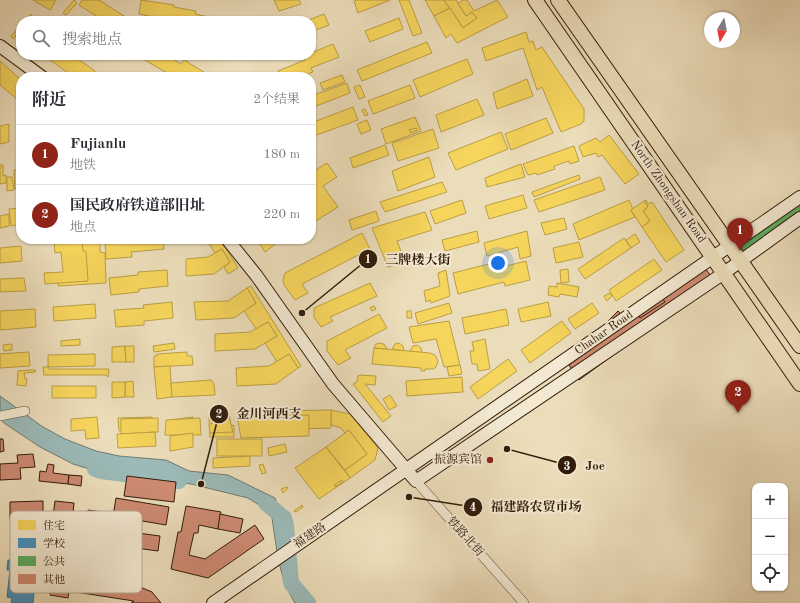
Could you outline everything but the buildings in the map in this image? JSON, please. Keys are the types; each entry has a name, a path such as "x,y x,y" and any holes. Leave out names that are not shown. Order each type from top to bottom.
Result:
{"main road":[{"name":"North Zhongshan Road","path":"535,0 800,384"},
{"name":"North Zhongshan Road","path":"558,0 800,346"},
{"path":"0,46 16,58"},
{"path":"19,60 35,72"},
{"name":"Chahar Road","path":"407,469 800,197"},
{"name":"Chahar Road","path":"416,481 724,273 800,218"},
{"name":"铁路北街","path":"231,244 256,275 333,384 416,481"},
{"name":"福建路","path":"212,603 407,469"}],"street":[{"path":"0,416 25,411"},
{"name":"铁路北街","path":"416,481 524,603"}],"water":[{"path":"0,396 43,427 65,439 96,451 119,456 166,460 189,471 228,475 275,498 286,527 287,553 293,571 294,581 315,603 295,603 285,585 278,559 272,518 264,508 248,498 191,484 96,471 73,464 40,447 4,423 0,419"}],"waterway":[{"path":"95,469 179,481"},
{"path":"266,503 284,518 286,525 291,583 308,603"}],"place":[{"name":"Fujianlu","path":"740,251"},
{"name":"三牌楼大街","path":"302,313"},
{"name":"国民政府铁道部旧址","path":"738,413"},
{"name":"Joe","path":"507,449"},
{"name":"振源宾馆","path":"490,460"},
{"name":"金川河西支","path":"201,484"},
{"name":"福建路农贸市场","path":"409,497"}]}
